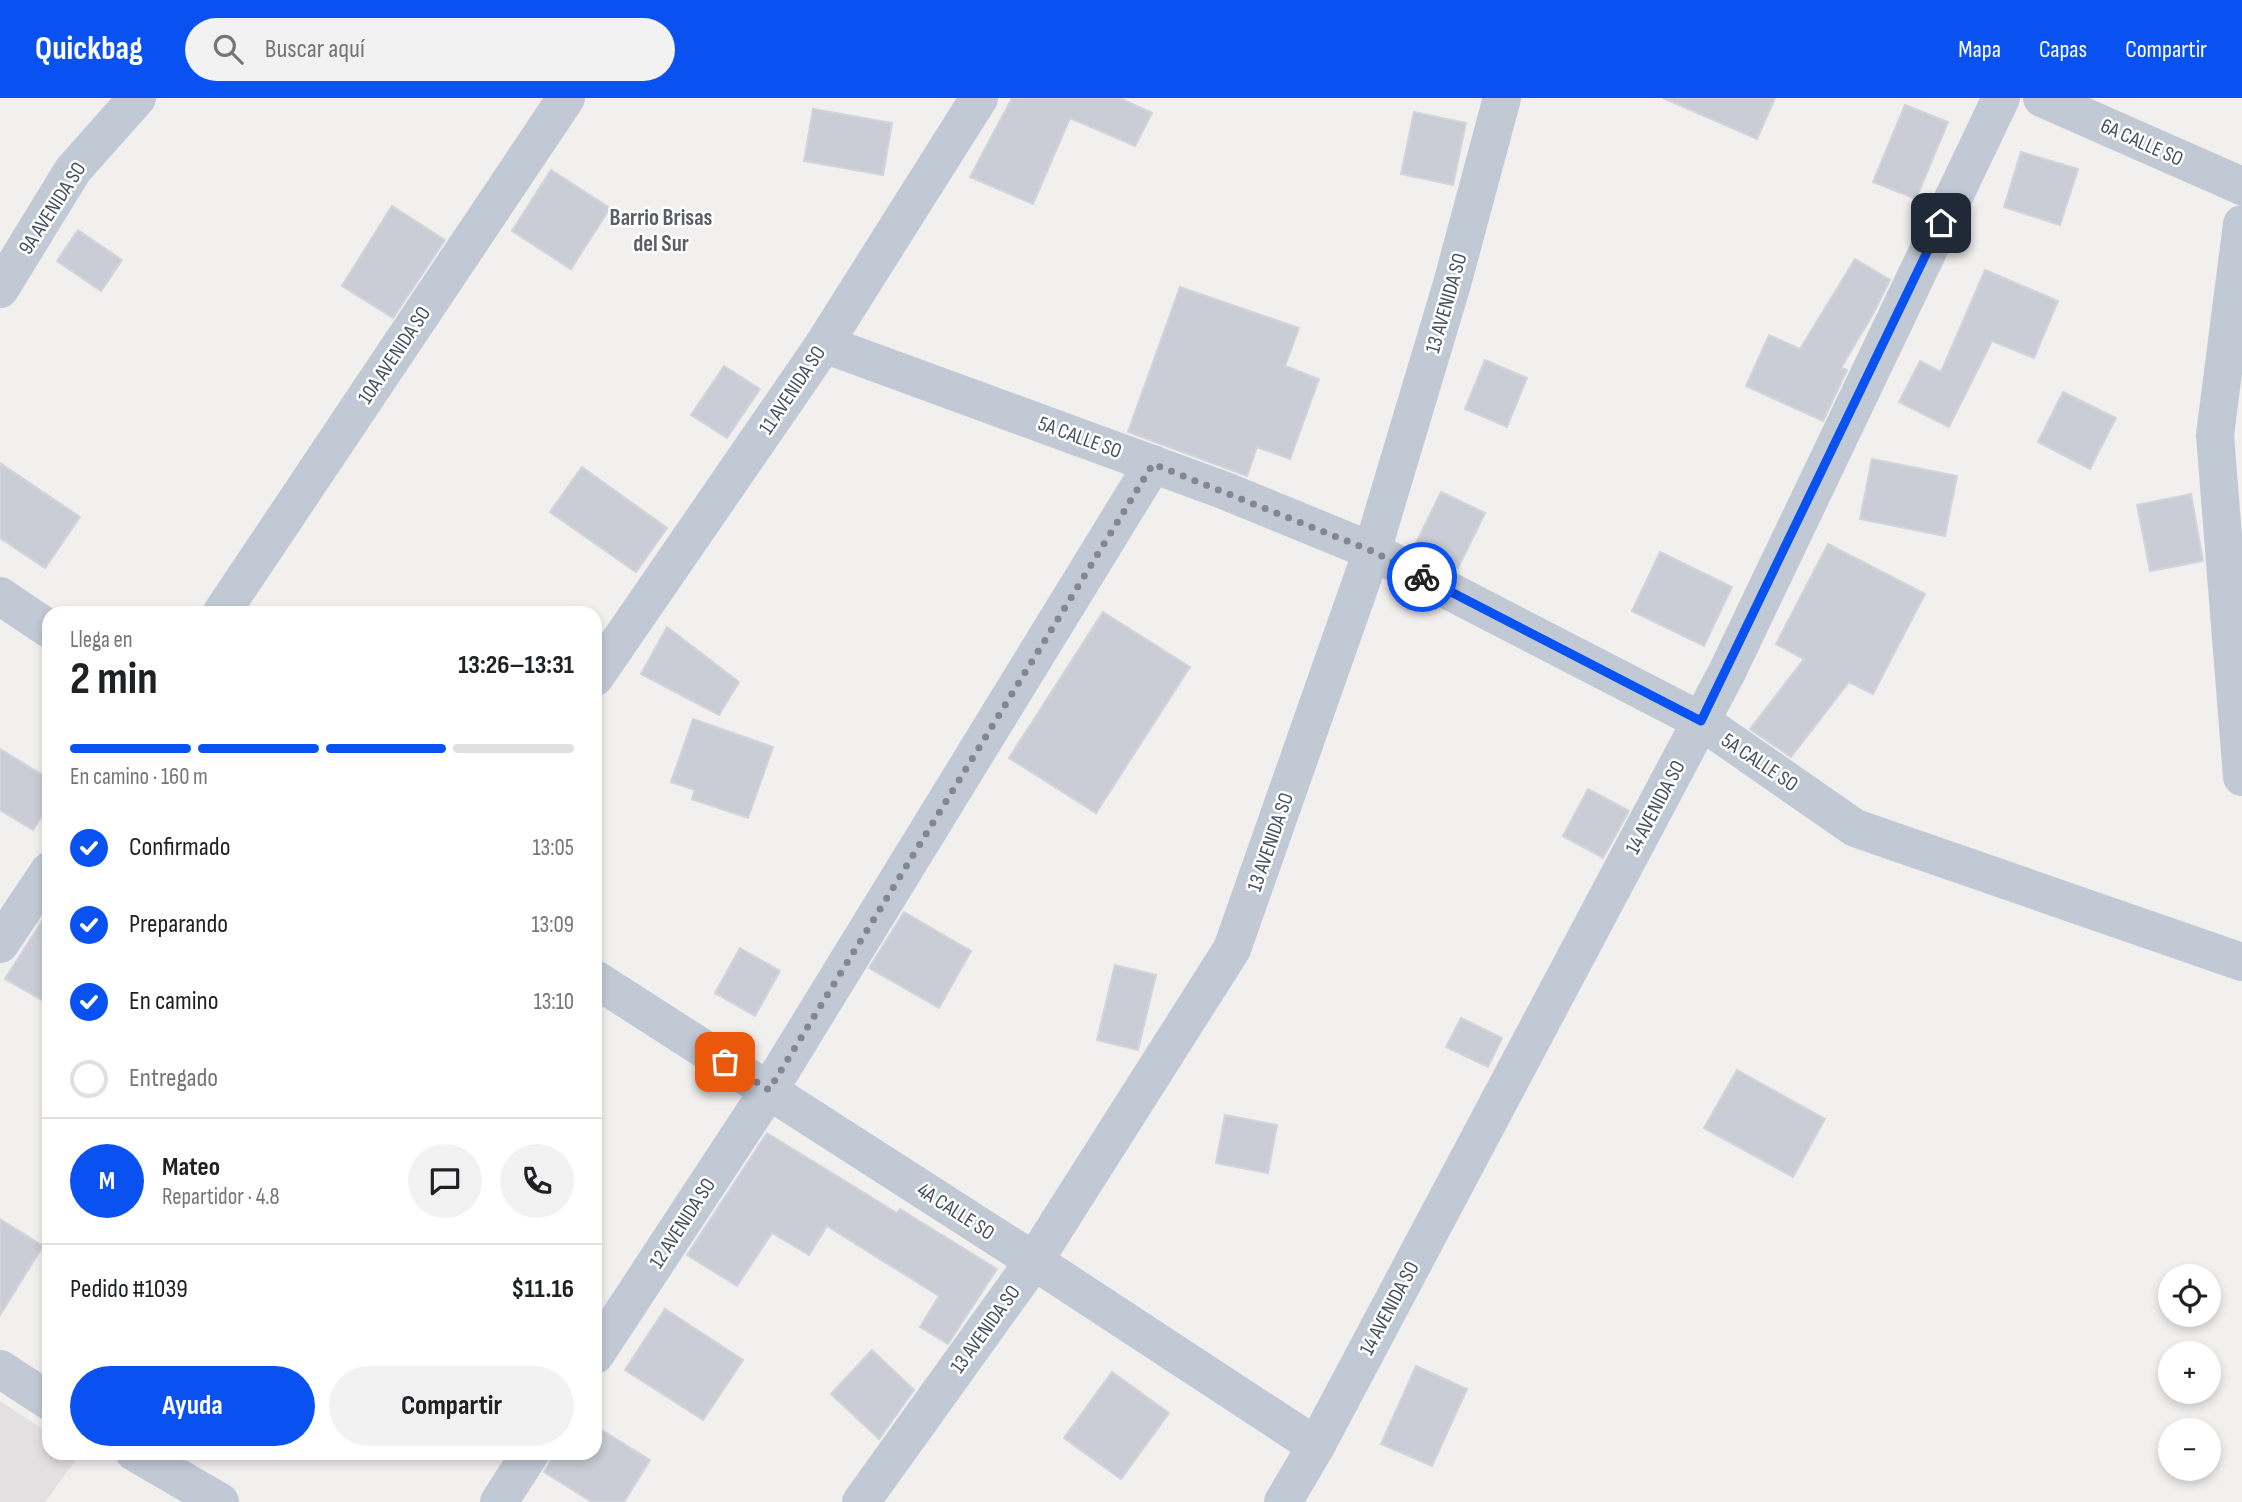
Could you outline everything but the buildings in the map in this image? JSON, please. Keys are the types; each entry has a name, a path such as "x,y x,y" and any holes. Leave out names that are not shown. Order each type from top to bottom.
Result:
{"street":[{"name":"9A AVENIDA SO","path":"0,289 73,170 137,98"},
{"name":"10A AVENIDA SO","path":"226,606 566,98"},
{"name":"11 AVENIDA SO","path":"602,667 824,344 979,98"},
{"name":"13 AVENIDA SO","path":"861,1502 1034,1261 1232,949 1372,551 1452,284 1502,98"},
{"name":"14 AVENIDA SO","path":"1283,1502 1316,1446 1701,721 2001,98"},
{"name":"6A CALLE SO","path":"2042,98 2242,186"},
{"path":"2242,223 2215,435 2242,778"},
{"name":"5A CALLE SO","path":"824,344 1153,464 1372,551 1701,721 1855,828 2242,962"},
{"name":"12 AVENIDA SO","path":"602,1344 769,1090 1153,464"},
{"path":"0,596 42,624"},
{"path":"0,944 42,881"},
{"name":"4A CALLE SO","path":"602,983 1316,1446"},
{"path":"0,1369 42,1396"},
{"path":"148,1460 220,1502"},
{"path":"499,1502 526,1460"}],"shaded area":[{"path":"0,1401 42,1428 42,1460 76,1460 45,1502 0,1502"}],"way so far":[{"path":"725,1062 769,1090 1153,464 1372,551 1422,577"}],"district":[{"name":"Barrio Brisas del Sur","path":"661,230"}],"route":[{"path":"1422,577 1701,721 1727,672 1941,223"}]}
